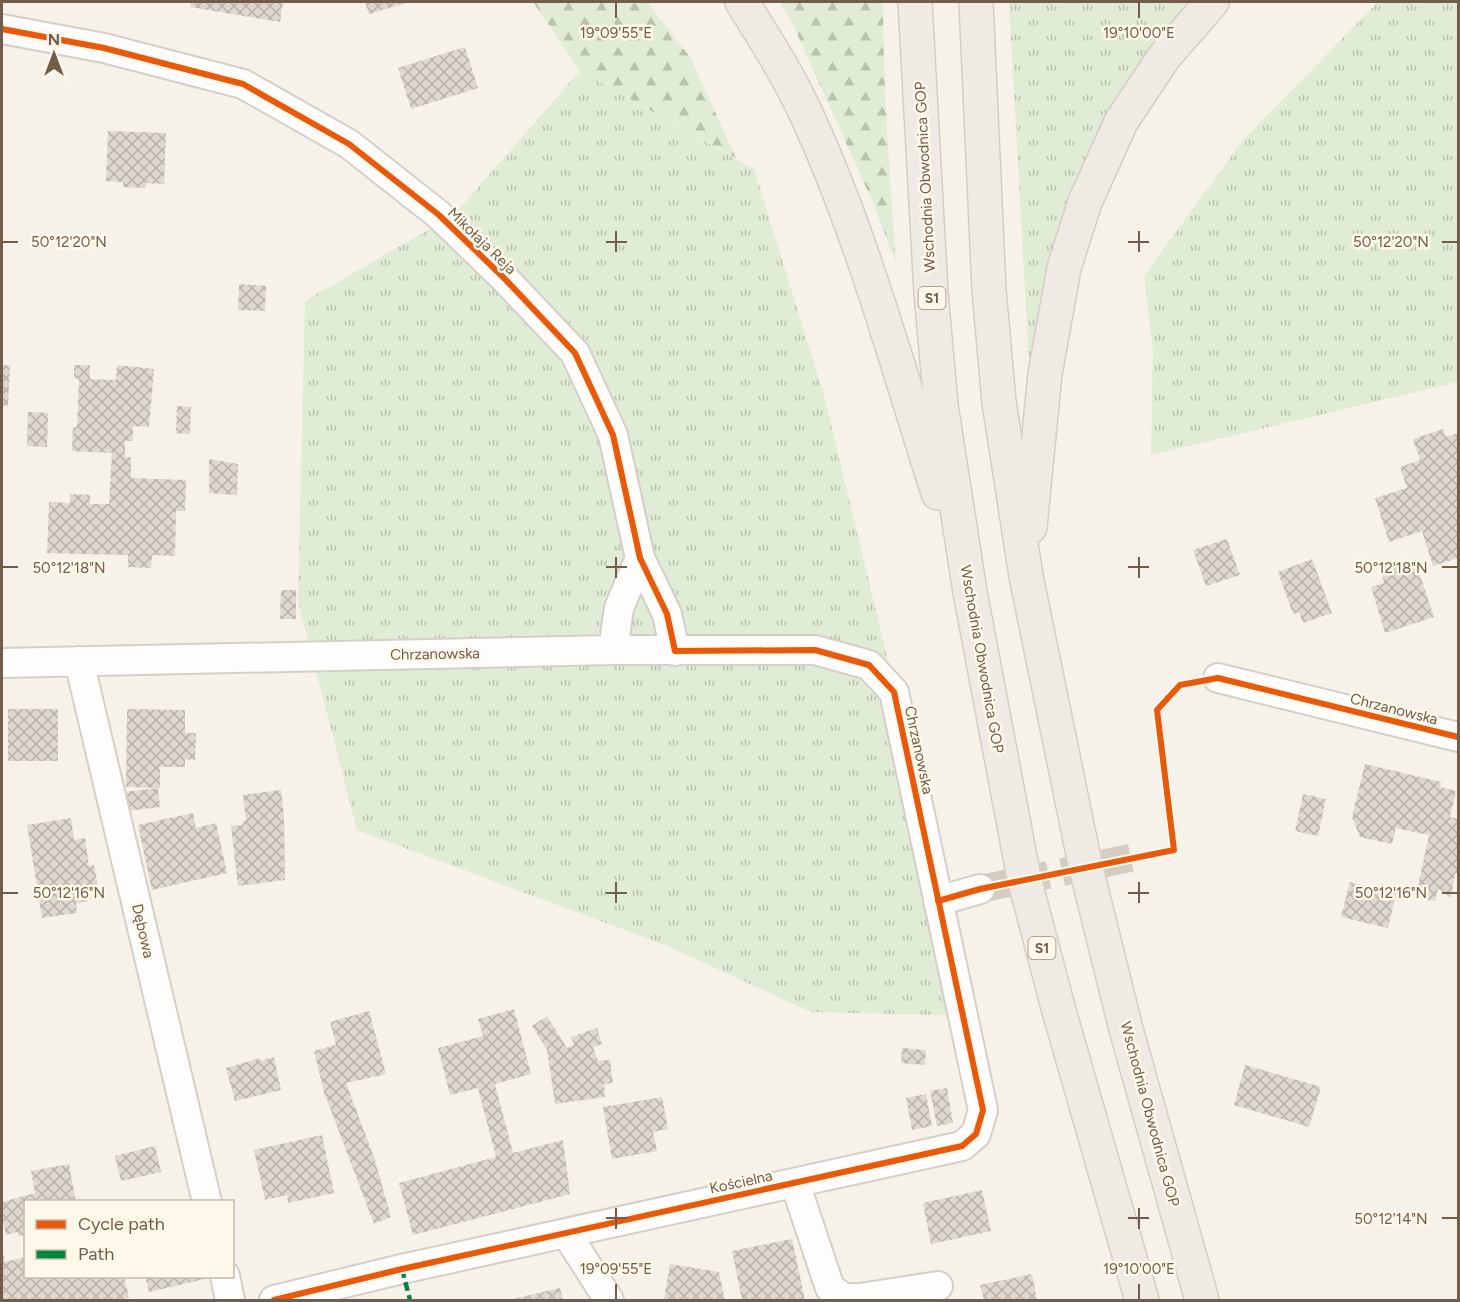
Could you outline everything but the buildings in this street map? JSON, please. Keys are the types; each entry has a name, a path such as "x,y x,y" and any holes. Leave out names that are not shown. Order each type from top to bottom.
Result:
{"highway":[{"path":"742,2 778,59 806,113 828,163 865,266 969,592"},
{"name":"Wschodnia Obwodnica GOP","path":"915,2 940,405 969,592 1024,878 1059,1011 1142,1300"},
{"name":"Wschodnia Obwodnica GOP","path":"976,2 990,301 999,402 1026,576 1085,864 1129,1040 1202,1300"},
{"path":"1026,576 1046,374 1067,257 1085,202 1121,122 1164,57 1212,2"}],"street":[{"name":"Mikołaja Reja","path":"2,29 104,48 243,84 349,144 438,215 504,278 575,353 613,435 640,558 667,614 675,651"},
{"path":"613,650 619,608 640,558"},
{"name":"Chrzanowska","path":"2,663 613,650 815,650 869,665 894,692 938,901"},
{"name":"Dębowa","path":"79,661 207,1200"},
{"name":"Chrzanowska","path":"1218,678 1458,737"},
{"path":"938,901 980,889"},
{"name":"Kościelna","path":"274,1300 402,1269 962,1146 976,1134 983,1110 938,901"},
{"name":"Kościelna","path":"795,1183 830,1288 844,1298 860,1298 938,1286"},
{"path":"566,1233 609,1300"},
{"path":"225,1278 230,1300"}],"green space":[{"path":"533,2 647,2 690,57 736,158 580,71"},
{"path":"779,2 883,2 889,165 896,263 874,205 789,16"},
{"path":"1009,2 1190,2 1147,54 1051,256 1029,364"},
{"path":"1378,2 1458,2 1458,382 1151,455 1153,351 1144,276 1243,140"},
{"path":"580,71 754,169 824,396 974,1016 811,1012 665,945 357,830 298,601 305,301 454,215"}],"tunnel":[{"path":"980,889 1135,857"}],"marked path":[{"path":"402,1269 410,1300"}],"cycle path":[{"path":"2,29 104,48 243,84 349,144 439,215 504,278 575,353 613,435 640,558 667,614 675,651 815,650 869,665 894,692 983,1110 976,1134 962,1146 402,1269 274,1300"},
{"path":"938,901 980,889 1174,850 1157,710 1180,685 1218,678 1458,737"}]}
